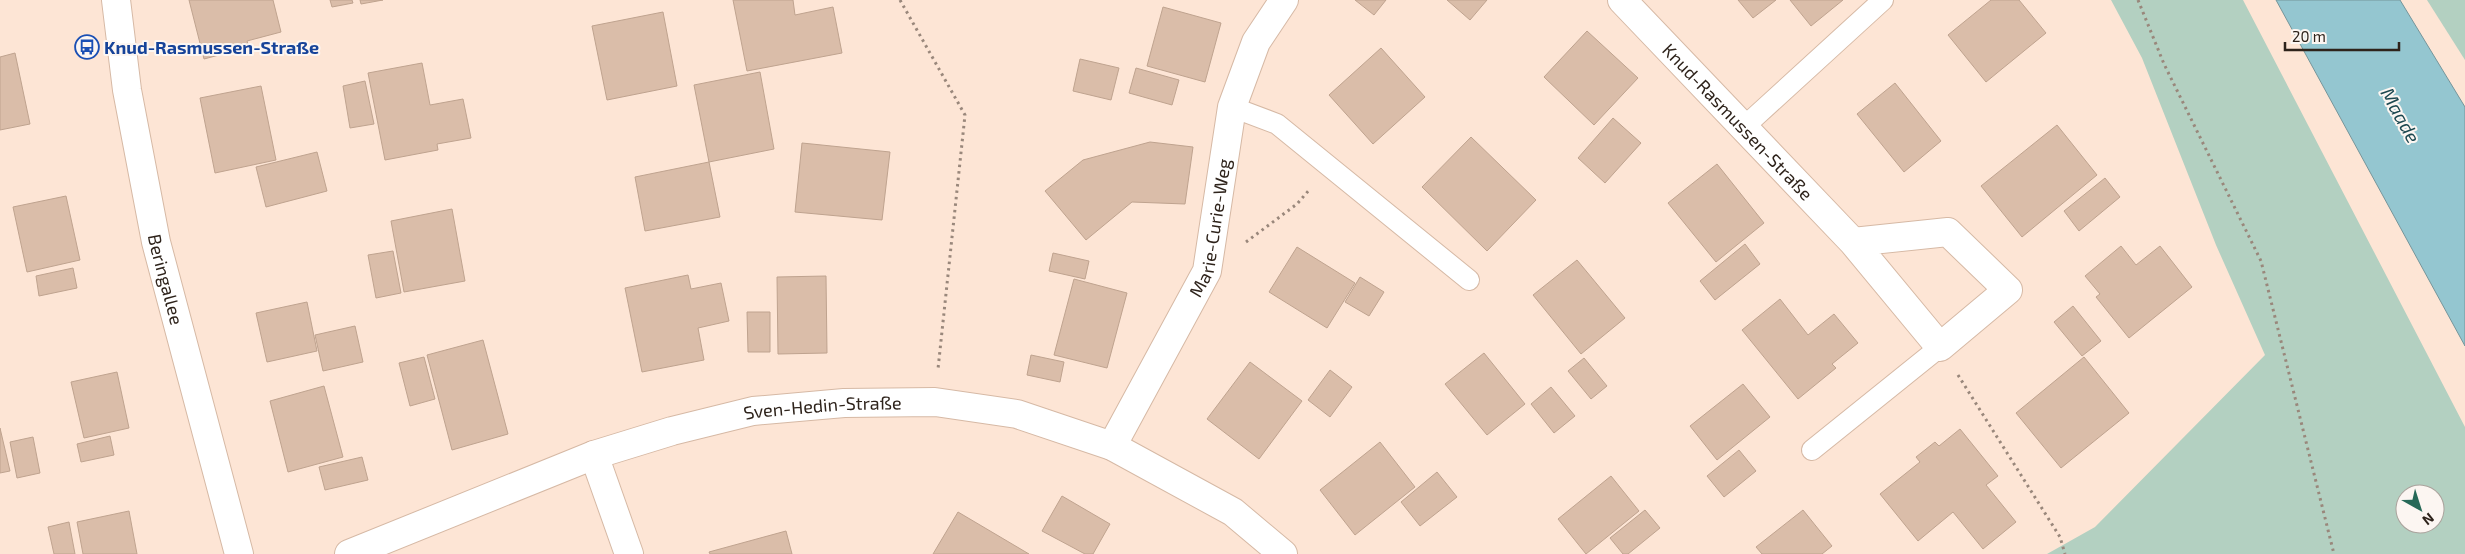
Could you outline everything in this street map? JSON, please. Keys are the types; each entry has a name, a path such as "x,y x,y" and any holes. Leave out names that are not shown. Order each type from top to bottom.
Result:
{"street":[{"name":"Beringallee","path":"116,0 127,90 156,242 240,554"},
{"name":"Marie-Curie-Weg","path":"1112,446 1207,271 1232,107 1256,42 1284,0"},
{"name":"Knud-Rasmussen-Straße","path":"1622,0 1745,126 1853,242 1940,347"},
{"path":"1853,242 1948,232 2008,290 1940,347"},
{"name":"Sven-Hedin-Straße","path":"348,554 594,455 672,431 753,411 844,403 935,402 1017,414 1112,446 1233,512 1282,554"},
{"path":"594,455 629,554"}],"lane":[{"path":"1745,126 1883,0"},
{"path":"1232,107 1277,124 1469,280"},
{"path":"1812,450 1940,347"}],"path":[{"path":"900,0 965,115 935,402"},
{"path":"2138,0 2164,64 2261,261 2334,554"},
{"path":"1207,271 1297,204 1329,165"},
{"path":"1940,347 2060,538 2065,554"}],"green space":[{"path":"2111,0 2243,0 2465,427 2465,554 2047,554 2095,527 2265,355 2216,245 2142,58"},
{"path":"2427,0 2465,0 2465,60"}],"water":[{"name":"Maade","path":"2276,0 2400,0 2465,107 2465,346"}],"building":[{"path":"189,0 273,0 281,32 247,41 249,47 204,59"},
{"path":"330,0 352,0 353,3 332,7"},
{"path":"360,0 383,0 361,4"},
{"path":"733,0 793,0 795,15 833,7 842,53 747,71"},
{"path":"1355,0 1386,0 1374,15"},
{"path":"1447,0 1487,0 1470,20"},
{"path":"1738,0 1776,0 1753,18"},
{"path":"1790,0 1843,0 1811,26"},
{"path":"1991,0 2019,0 2046,33 1986,82 1948,35"},
{"path":"1163,7 1221,23 1205,82 1147,66"},
{"path":"663,12 677,86 607,100 592,26"},
{"path":"1587,31 1638,78 1594,125 1544,77"},
{"path":"1381,48 1425,97 1373,144 1329,95"},
{"path":"15,53 30,124 0,130 0,57"},
{"path":"1080,59 1119,68 1111,100 1073,91"},
{"path":"422,63 430,105 463,99 471,138 437,144 438,150 385,160 368,73"},
{"path":"1136,68 1179,80 1172,105 1129,93"},
{"path":"760,72 774,149 709,162 694,85"},
{"path":"365,81 374,124 350,128 343,86"},
{"path":"1895,83 1941,141 1904,172 1857,114"},
{"path":"261,86 276,160 215,173 200,98"},
{"path":"1613,118 1641,143 1605,183 1578,158"},
{"path":"2057,125 2097,175 2022,237 1981,186"},
{"path":"1471,137 1536,200 1487,251 1422,187"},
{"path":"1150,142 1193,147 1185,204 1132,202 1086,240 1045,191 1083,160"},
{"path":"802,143 890,152 882,220 795,212"},
{"path":"317,152 327,191 266,207 256,167"},
{"path":"709,162 720,217 645,231 635,177"},
{"path":"1717,164 1764,223 1716,262 1668,203"},
{"path":"2105,178 2120,197 2079,231 2064,211"},
{"path":"66,196 80,260 27,272 13,207"},
{"path":"452,209 465,281 404,292 391,221"},
{"path":"1745,244 1760,264 1715,300 1700,281"},
{"path":"2121,246 2136,265 2160,246 2192,287 2129,338 2096,297 2100,294 2085,276"},
{"path":"1297,247 1355,283 1327,328 1269,292"},
{"path":"393,251 401,293 376,298 368,255"},
{"path":"1053,253 1089,261 1085,279 1049,271"},
{"path":"1577,260 1625,318 1581,354 1533,295"},
{"path":"73,268 77,288 39,296 36,276"},
{"path":"688,275 691,289 721,283 729,321 698,328 704,360 642,372 625,288"},
{"path":"826,276 827,353 778,354 777,277"},
{"path":"1360,277 1384,292 1369,316 1345,302"},
{"path":"1074,279 1127,293 1107,368 1054,355"},
{"path":"1780,299 1808,335 1834,314 1858,343 1832,364 1836,368 1798,399 1742,330"},
{"path":"307,302 317,351 267,362 256,313"},
{"path":"2073,306 2101,341 2082,356 2054,322"},
{"path":"747,312 770,312 770,352 748,352"},
{"path":"355,326 363,362 323,371 315,335"},
{"path":"483,340 508,434 452,450 427,355"},
{"path":"1484,353 1525,404 1487,435 1445,384"},
{"path":"1031,355 1064,362 1060,382 1027,375"},
{"path":"424,357 435,399 410,406 399,363"},
{"path":"2084,357 2129,413 2061,468 2016,413"},
{"path":"1584,358 1607,386 1591,399 1568,371"},
{"path":"1250,362 1302,401 1259,459 1207,419"},
{"path":"1330,370 1352,387 1330,417 1308,400"},
{"path":"117,372 129,428 84,438 71,382"},
{"path":"1743,384 1770,417 1717,460 1690,426"},
{"path":"324,386 343,457 288,472 270,401"},
{"path":"1551,387 1575,416 1554,433 1531,404"},
{"path":"0,428 10,471 0,473"},
{"path":"1960,429 1998,476 1986,485 2016,522 1983,549 1953,512 1918,541 1880,494 1920,462 1916,457 1935,442 1939,446"},
{"path":"110,436 114,455 81,462 77,444"},
{"path":"33,437 40,473 17,478 10,442"},
{"path":"1380,442 1415,487 1355,535 1320,490"},
{"path":"1739,450 1756,471 1724,497 1707,476"},
{"path":"362,457 368,480 325,490 319,467"},
{"path":"1437,472 1457,497 1420,526 1401,502"},
{"path":"1611,476 1639,511 1586,554 1558,519"},
{"path":"1062,496 1110,524 1093,554 1085,554 1042,531"},
{"path":"1645,510 1660,528 1628,554 1623,554 1610,538"},
{"path":"1803,510 1832,546 1822,554 1762,554 1756,547"},
{"path":"129,511 137,554 83,554 77,522"},
{"path":"958,512 1029,554 933,554"},
{"path":"69,522 75,554 54,554 48,527"},
{"path":"786,531 792,554 710,554 709,552"}],"place":[{"name":"Knud-Rasmussen-Straße","path":"87,47"}]}
